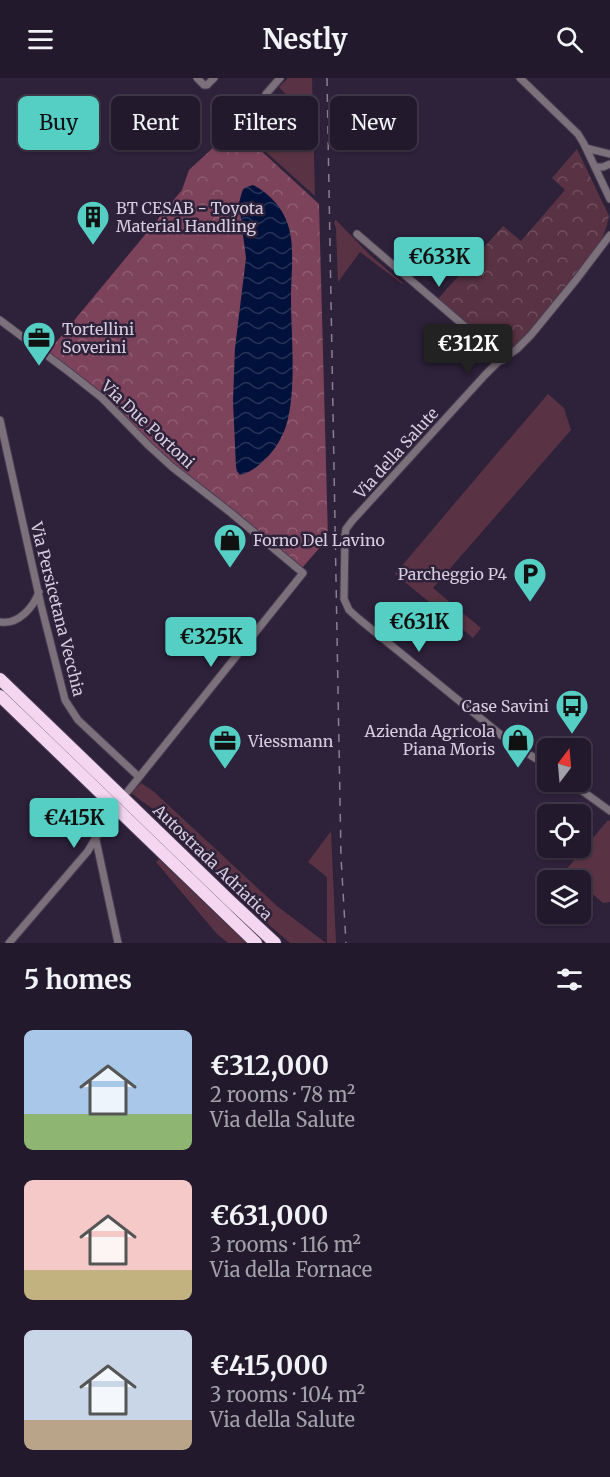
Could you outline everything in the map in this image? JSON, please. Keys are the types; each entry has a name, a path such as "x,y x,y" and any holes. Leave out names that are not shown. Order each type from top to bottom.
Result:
{"highway":[{"name":"Autostrada Adriatica","path":"0,679 275,943"},
{"name":"Autostrada Adriatica","path":"0,696 256,943"}],"street":[{"path":"197,78 204,85 214,78"},
{"path":"266,94 280,78"},
{"path":"520,78 581,139 610,199"},
{"path":"586,148 610,155"},
{"path":"594,166 598,159 610,155"},
{"path":"594,166 603,167 610,164"},
{"path":"357,234 503,360"},
{"name":"Via della Salute","path":"537,759 512,744 349,610 344,599 345,535 352,520 485,375 531,335 610,235"},
{"name":"Via Due Portoni","path":"0,320 102,398 172,467 303,573 139,777"},
{"name":"Via Persicetana Vecchia","path":"0,420 62,692 69,708 78,720 139,777"},
{"path":"0,622 13,622 31,606 39,592"},
{"path":"31,606 41,605"},
{"path":"129,791 139,777"},
{"path":"584,792 610,811"},
{"path":"79,802 93,826 118,943"},
{"path":"9,943 84,856 109,815"}],"green space":[{"path":"288,78 312,78 312,96 288,96 279,87"},
{"path":"212,149 260,150 319,204 328,538 302,568 176,465 48,352 182,190 189,170"},
{"path":"577,149 609,216 602,239 587,261 518,344 507,352 501,352 437,300 503,226 521,241 565,190 552,178"},
{"path":"264,150 314,150 315,196"},
{"path":"336,220 370,255 404,284 360,252 338,282 334,222"},
{"path":"548,394 564,408 571,430 433,588 481,628 473,638 395,574"},
{"path":"141,783 153,791 277,906 326,943 290,943 269,925 183,841 164,818 132,793"},
{"path":"608,820 610,821 610,902 603,903 591,893 591,870 566,870 576,858 591,858 591,840"},
{"path":"331,831 336,943 327,943 327,877 308,862"},
{"path":"159,859 246,943 228,943 217,934 156,862"}],"water":[{"path":"253,185 270,197 279,207 290,233 293,363 289,412 279,442 260,464 240,475 236,467 233,401 235,348 246,258 239,203 244,188"}],"railway":[{"path":"327,78 341,857 346,943"}],"place":[{"name":"BT CESAB - Toyota Material Handling","path":"93,246"},
{"name":"Tortellini Soverini","path":"39,367"},
{"name":"Forno Del Lavino","path":"230,569"},
{"name":"Parcheggio P4","path":"530,603"},
{"name":"Case Savini","path":"572,735"},
{"name":"Azienda Agricola Piana Moris","path":"518,769"},
{"name":"Viessmann","path":"225,770"}]}
